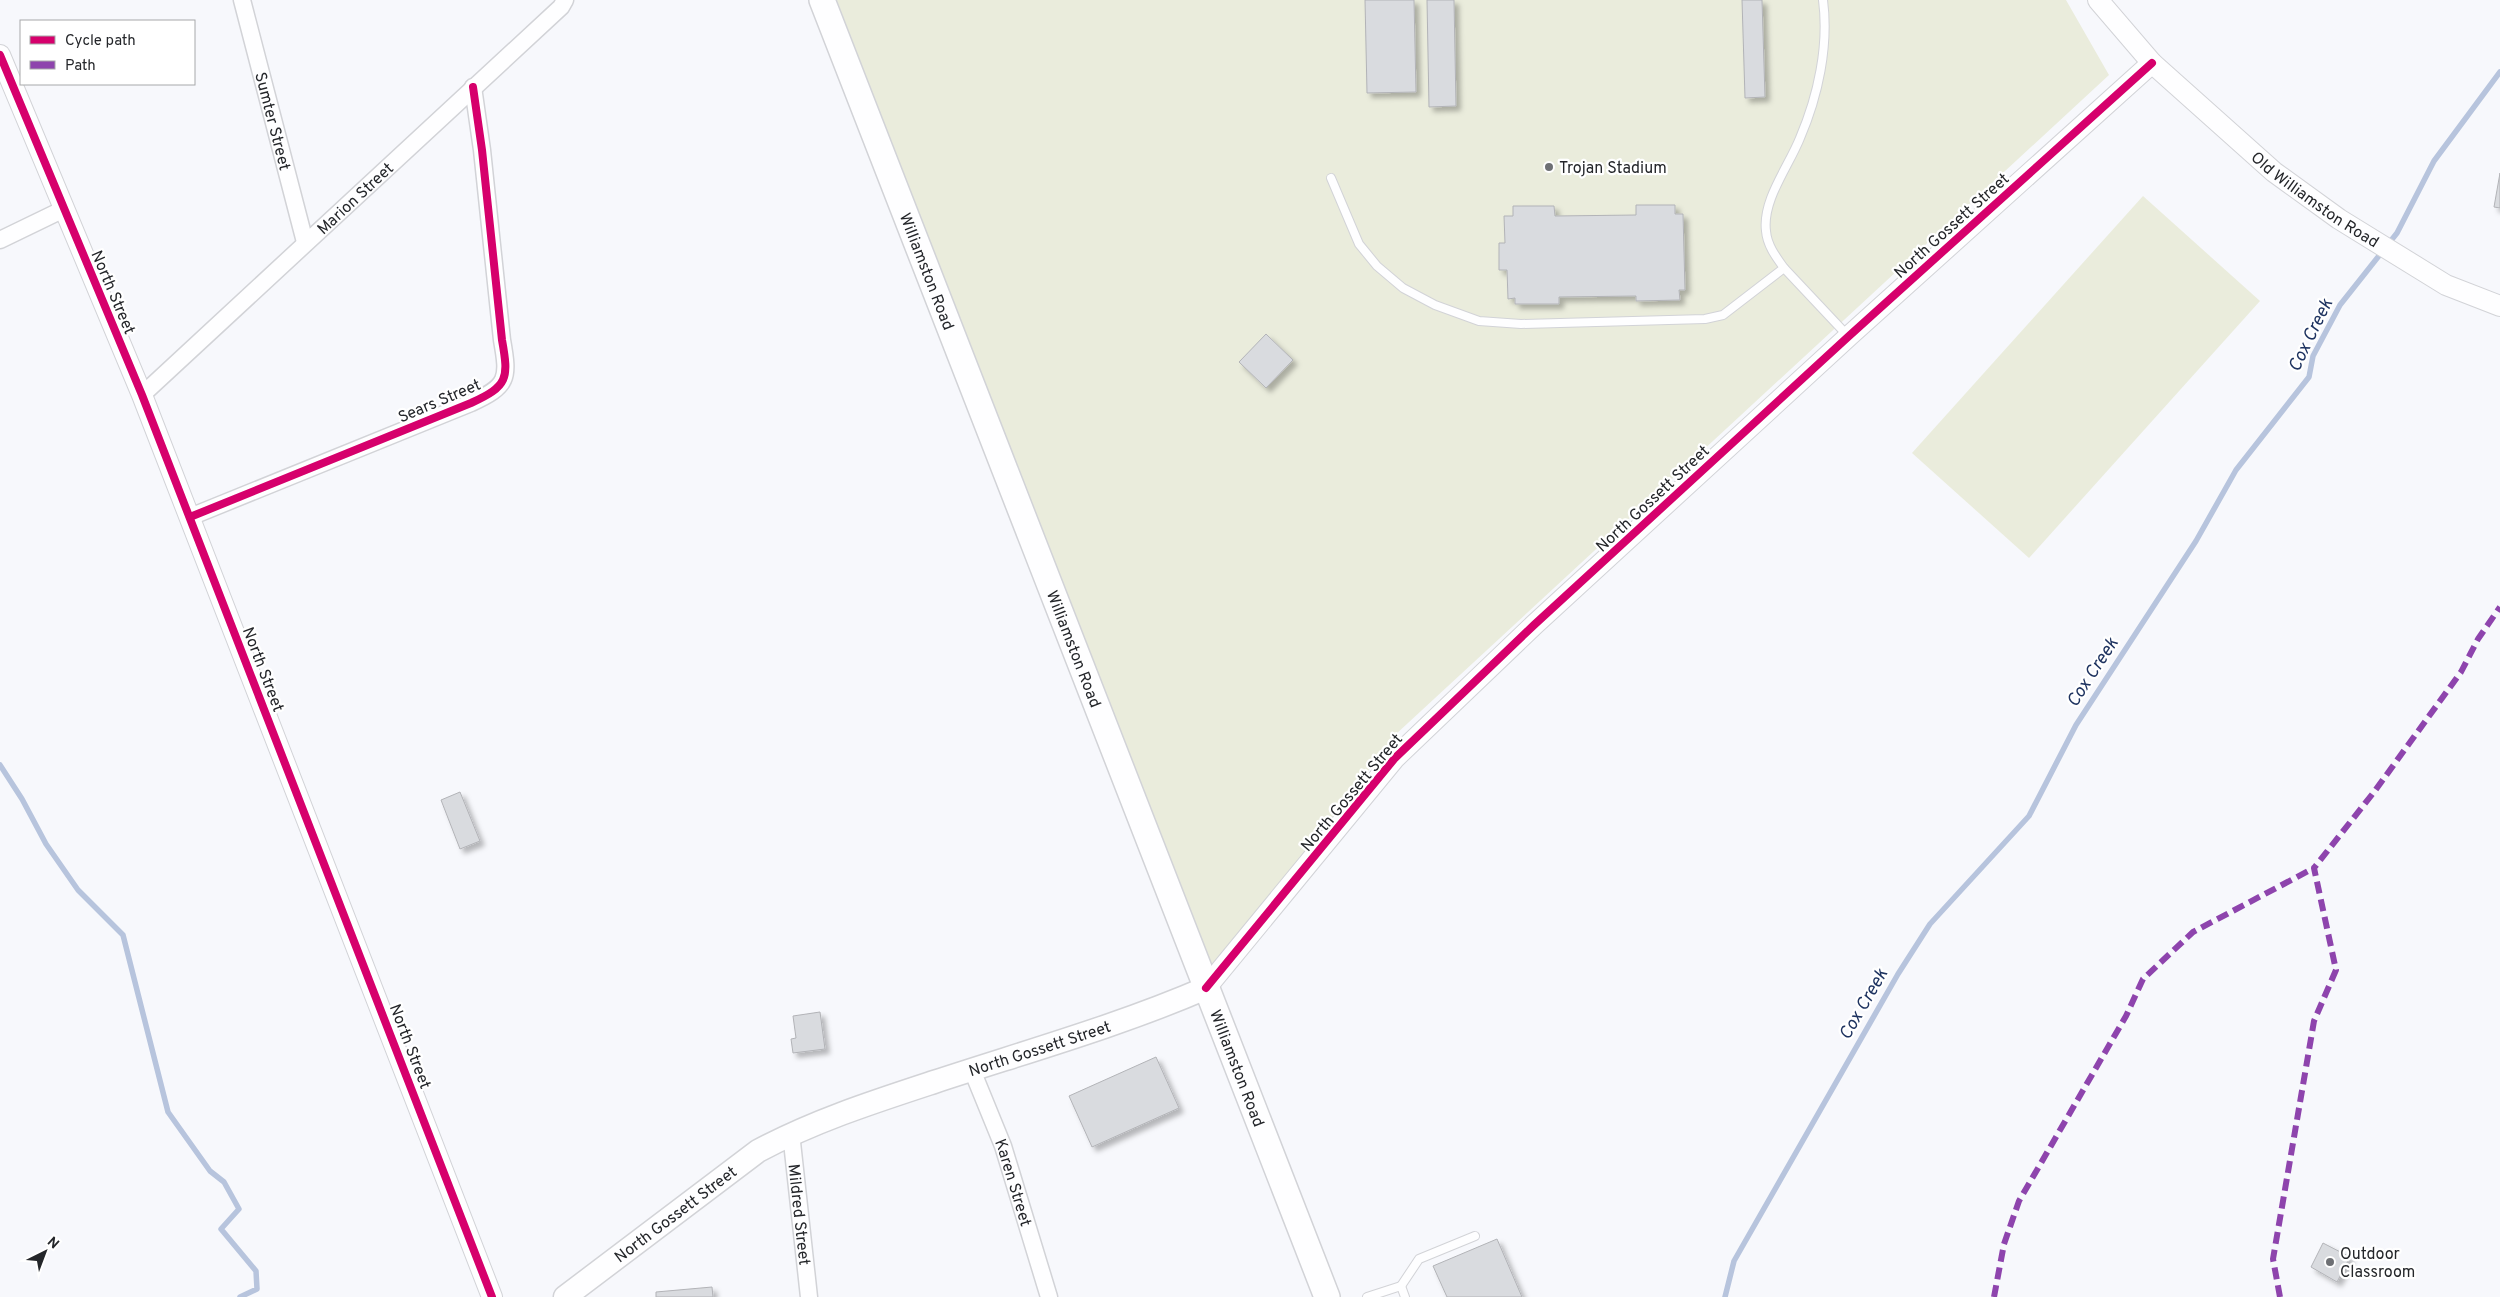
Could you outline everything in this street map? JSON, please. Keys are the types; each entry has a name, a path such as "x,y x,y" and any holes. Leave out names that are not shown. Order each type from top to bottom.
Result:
{"main road":[{"name":"Williamston Road","path":"822,0 1327,1297"},
{"name":"North Gossett Street","path":"566,1297 758,1151 791,1133 859,1106 1149,1012 1206,988"}],"street":[{"name":"Sumter Street","path":"242,0 305,242"},
{"name":"Marion Street","path":"142,395 305,242 561,7 565,0"},
{"name":"Old Williamston Road","path":"2098,0 2152,63 2274,172 2339,219 2446,285 2500,306"},
{"name":"North Street","path":"0,55 142,395 492,1297"},
{"name":"North Gossett Street","path":"1206,988 1395,758 1542,618 1848,336 2152,63"},
{"name":"Sears Street","path":"190,517 471,403 493,393 502,384 507,367 502,340 482,150 473,87"},
{"path":"0,240 64,209"},
{"name":"Karen Street","path":"972,1070 1003,1146 1049,1297"},
{"name":"Mildred Street","path":"791,1133 809,1297"}],"lane":[{"path":"1823,0 1821,67 1813,105 1800,140 1771,198 1765,230 1772,251 1784,268 1848,336"},
{"path":"1331,178 1359,244 1377,266 1404,288 1435,305 1479,321 1521,324 1705,319 1723,315 1784,268"},
{"path":"1367,1297 1401,1286 1419,1259 1475,1236"},
{"path":"1401,1286 1406,1297"}],"green space":[{"path":"822,0 2066,0 2109,75 1395,735 1206,988"},
{"path":"2143,196 2260,301 2029,558 1912,453"}],"building":[{"path":"1365,0 1414,0 1416,92 1367,93"},
{"path":"1427,0 1454,0 1456,106 1429,107"},
{"path":"1742,0 1762,0 1765,97 1745,98"},
{"path":"2500,173 2500,208 2494,207"},
{"path":"1636,205 1675,205 1675,214 1683,214 1685,290 1679,290 1680,300 1636,301 1636,296 1559,297 1559,304 1515,304 1515,298 1508,299 1507,270 1499,270 1499,243 1505,243 1504,216 1513,216 1513,206 1554,206 1555,216 1636,215"},
{"path":"1266,334 1293,360 1266,388 1239,362"},
{"path":"460,792 480,841 460,849 441,800"},
{"path":"820,1012 825,1049 793,1053 791,1039 796,1038 793,1016"},
{"path":"1156,1057 1179,1108 1092,1147 1069,1096"},
{"path":"1497,1239 1522,1297 1447,1297 1433,1266"},
{"name":"Outdoor Classroom","path":"2323,1243 2350,1257 2337,1282 2311,1267"},
{"path":"712,1287 713,1297 656,1297 656,1292"}],"waterway":[{"name":"Cox Creek","path":"1725,1297 1734,1261 1898,974 1930,924 2029,816 2076,725 2196,541 2236,470 2309,377 2313,356 2340,305 2397,233 2434,161 2500,72"},
{"path":"0,765 22,799 46,844 78,890 123,935 168,1112 210,1171 224,1182 239,1209 221,1229 256,1271 257,1289 240,1297"}],"marked path":[{"path":"2280,1297 2273,1259 2314,1021 2336,970 2314,868 2374,792 2461,672 2478,639 2500,607"},
{"path":"1994,1297 2004,1244 2019,1201 2126,1016 2143,979 2193,932 2314,868"}],"cycle path":[{"path":"0,55 142,395 492,1297"},
{"path":"1206,988 1395,758 1534,625 1849,336 2152,63"},
{"path":"190,517 471,403 499,386 503,380 505,364 482,150 473,87"}],"place":[{"name":"Trojan Stadium","path":"1549,167"},
{"name":"Outdoor Classroom","path":"2330,1262"}]}
